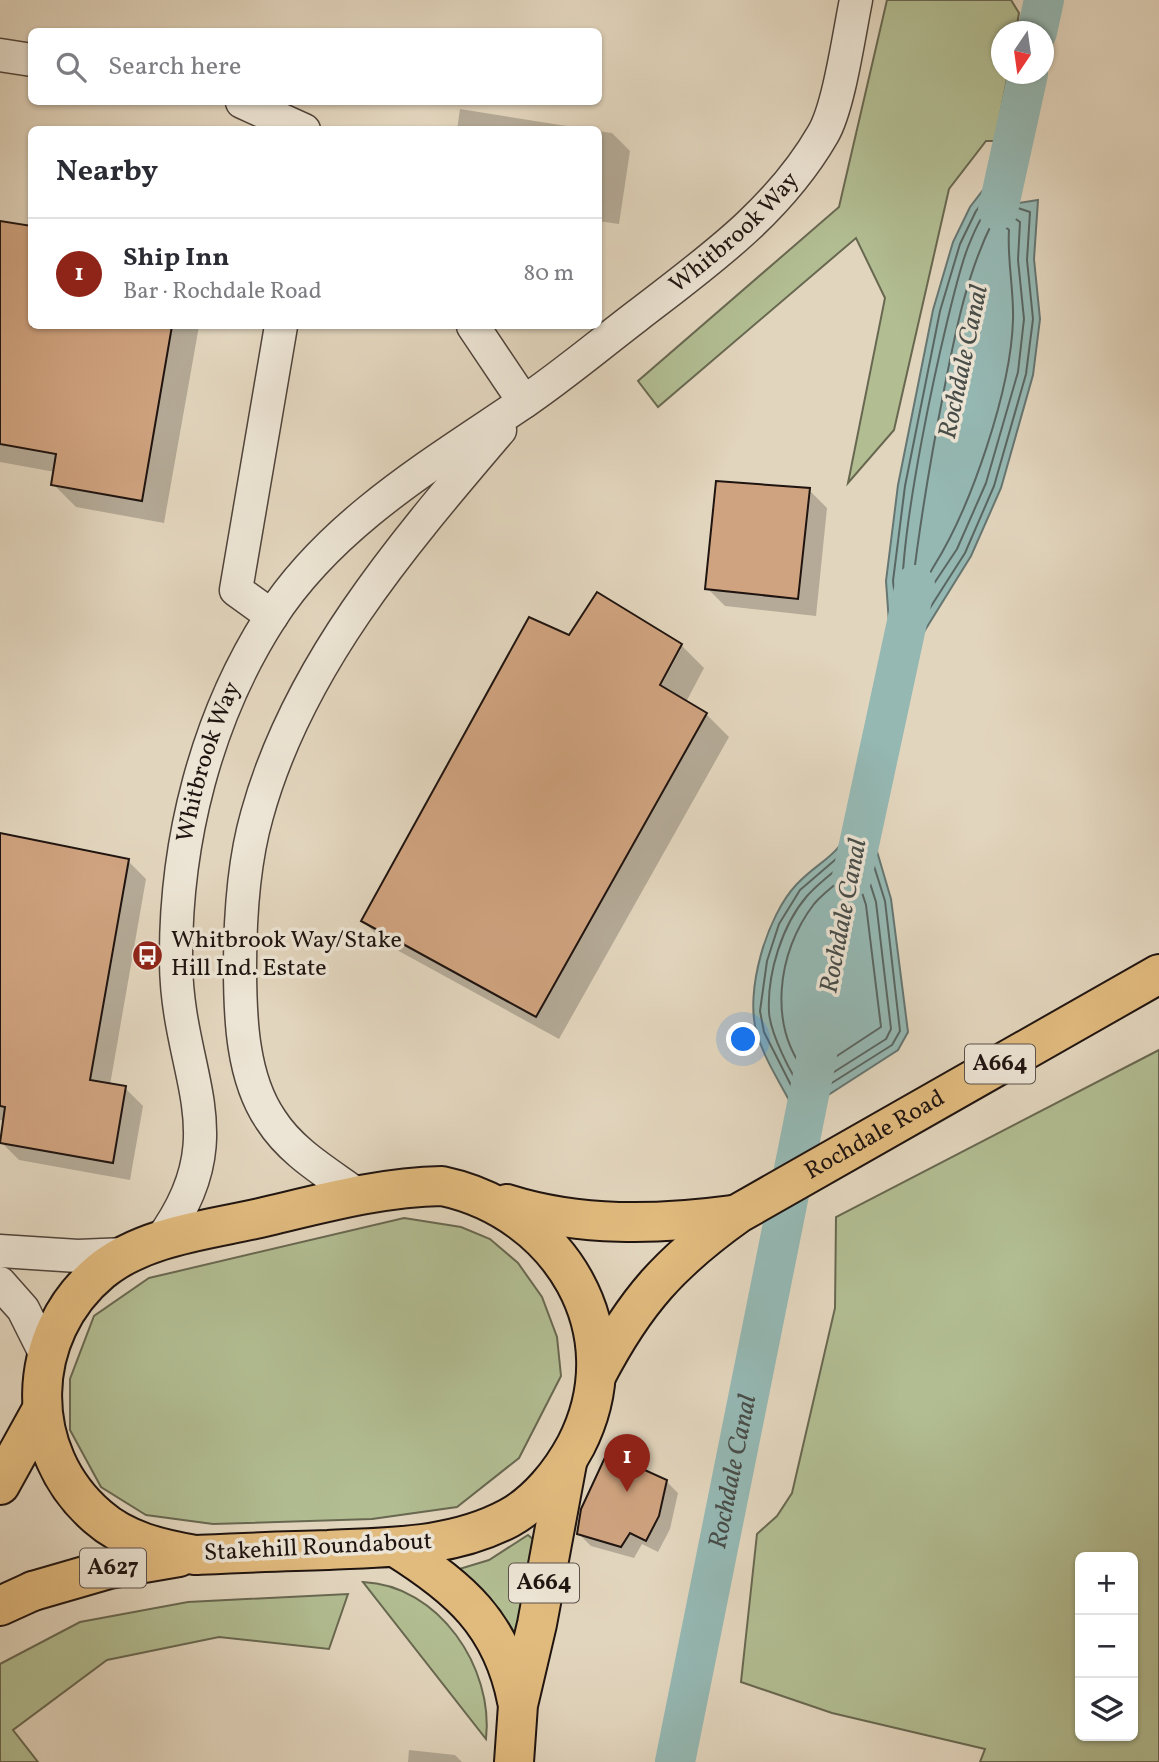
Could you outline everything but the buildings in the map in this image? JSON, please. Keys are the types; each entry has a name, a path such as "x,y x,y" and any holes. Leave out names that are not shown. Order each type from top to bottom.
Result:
{"main road":[{"name":"Rochdale Road","path":"596,1378 621,1329 654,1284 693,1245 739,1213 1159,974"},
{"name":"Stakehill Roundabout","path":"408,1186 442,1186 468,1192 506,1208 538,1233 565,1263 583,1298 594,1338 596,1378 584,1429 567,1461 543,1491 512,1516 483,1531 446,1541 395,1547 195,1555 164,1550 127,1536 99,1518 75,1494 59,1468 41,1411 46,1355 60,1320 78,1293 101,1271 143,1248 359,1196 408,1186"},
{"name":"Rochdale Road","path":"468,1192 521,1209 575,1219 630,1223 685,1221 739,1213"},
{"path":"0,1485 41,1411"},
{"name":"A664","path":"514,1762 518,1704 537,1624 567,1461"},
{"name":"A664","path":"395,1547 431,1569 463,1597 490,1629 510,1666 518,1704"},
{"name":"A627","path":"16,1599 110,1569 195,1555"}],"street":[{"name":"Whitbrook Way","path":"143,1248 179,1216 200,1164 201,1115 187,1061 178,998 177,929 182,863 216,727 234,685 271,616 295,584 375,506 420,471 524,402 735,240 779,197 825,131 856,0"},
{"path":"0,55 28,59"},
{"path":"249,105 295,126"},
{"path":"271,616 236,590 280,329"},
{"path":"475,329 524,402"},
{"name":"Whitbrook Way","path":"359,1196 285,1139 270,1119 257,1093 246,1049 240,1002 245,873 256,817 296,710 325,659 365,599 437,504 524,402"},
{"path":"0,1251 78,1256 143,1248"},
{"path":"0,1283 23,1309 46,1355"}],"green space":[{"path":"887,0 1011,0 1019,13 1018,21 991,21 991,84 1006,84 995,141 986,141 949,189 894,430 848,483 885,298 856,238 658,407 638,381 839,207"},
{"path":"1159,1050 1159,1762 980,1762 985,1749 832,1713 741,1682 757,1534 777,1516 792,1493 835,1308 836,1217"},
{"path":"404,1218 461,1227 490,1239 518,1263 542,1297 557,1337 561,1376 519,1458 457,1507 372,1519 213,1524 146,1515 101,1487 70,1430 70,1379 94,1316 149,1278"},
{"path":"528,1535 535,1541 520,1633 513,1640 456,1570 489,1560"},
{"path":"363,1582 390,1587 415,1598 437,1614 456,1635 471,1659 481,1685 486,1712 486,1739"},
{"path":"348,1594 329,1649 219,1637 107,1660 13,1730 38,1762 0,1762 0,1664 80,1622 188,1602"}],"water":[{"path":"995,155 1023,160 1015,193 1019,203 1038,200 1034,259 1040,319 1033,375 1001,488 971,556 917,643 890,637 886,581 898,485 933,310 953,242 970,207 986,186"},
{"path":"852,822 877,826 876,848 891,899 908,1032 898,1050 797,1115 757,1034 754,1017 756,976 768,934 786,898 797,884 836,850"}],"waterway":[{"name":"Rochdale Canal","path":"1039,21 1044,0"},
{"name":"Rochdale Canal","path":"998,210 1026,84"},
{"name":"Rochdale Canal","path":"852,877 915,585"},
{"name":"Rochdale Canal","path":"675,1762 817,1055"}],"place":[{"name":"Whitbrook Way/Stake Hill Ind. Estate","path":"148,955"},
{"name":"Ship Inn","path":"627,1492"}]}
